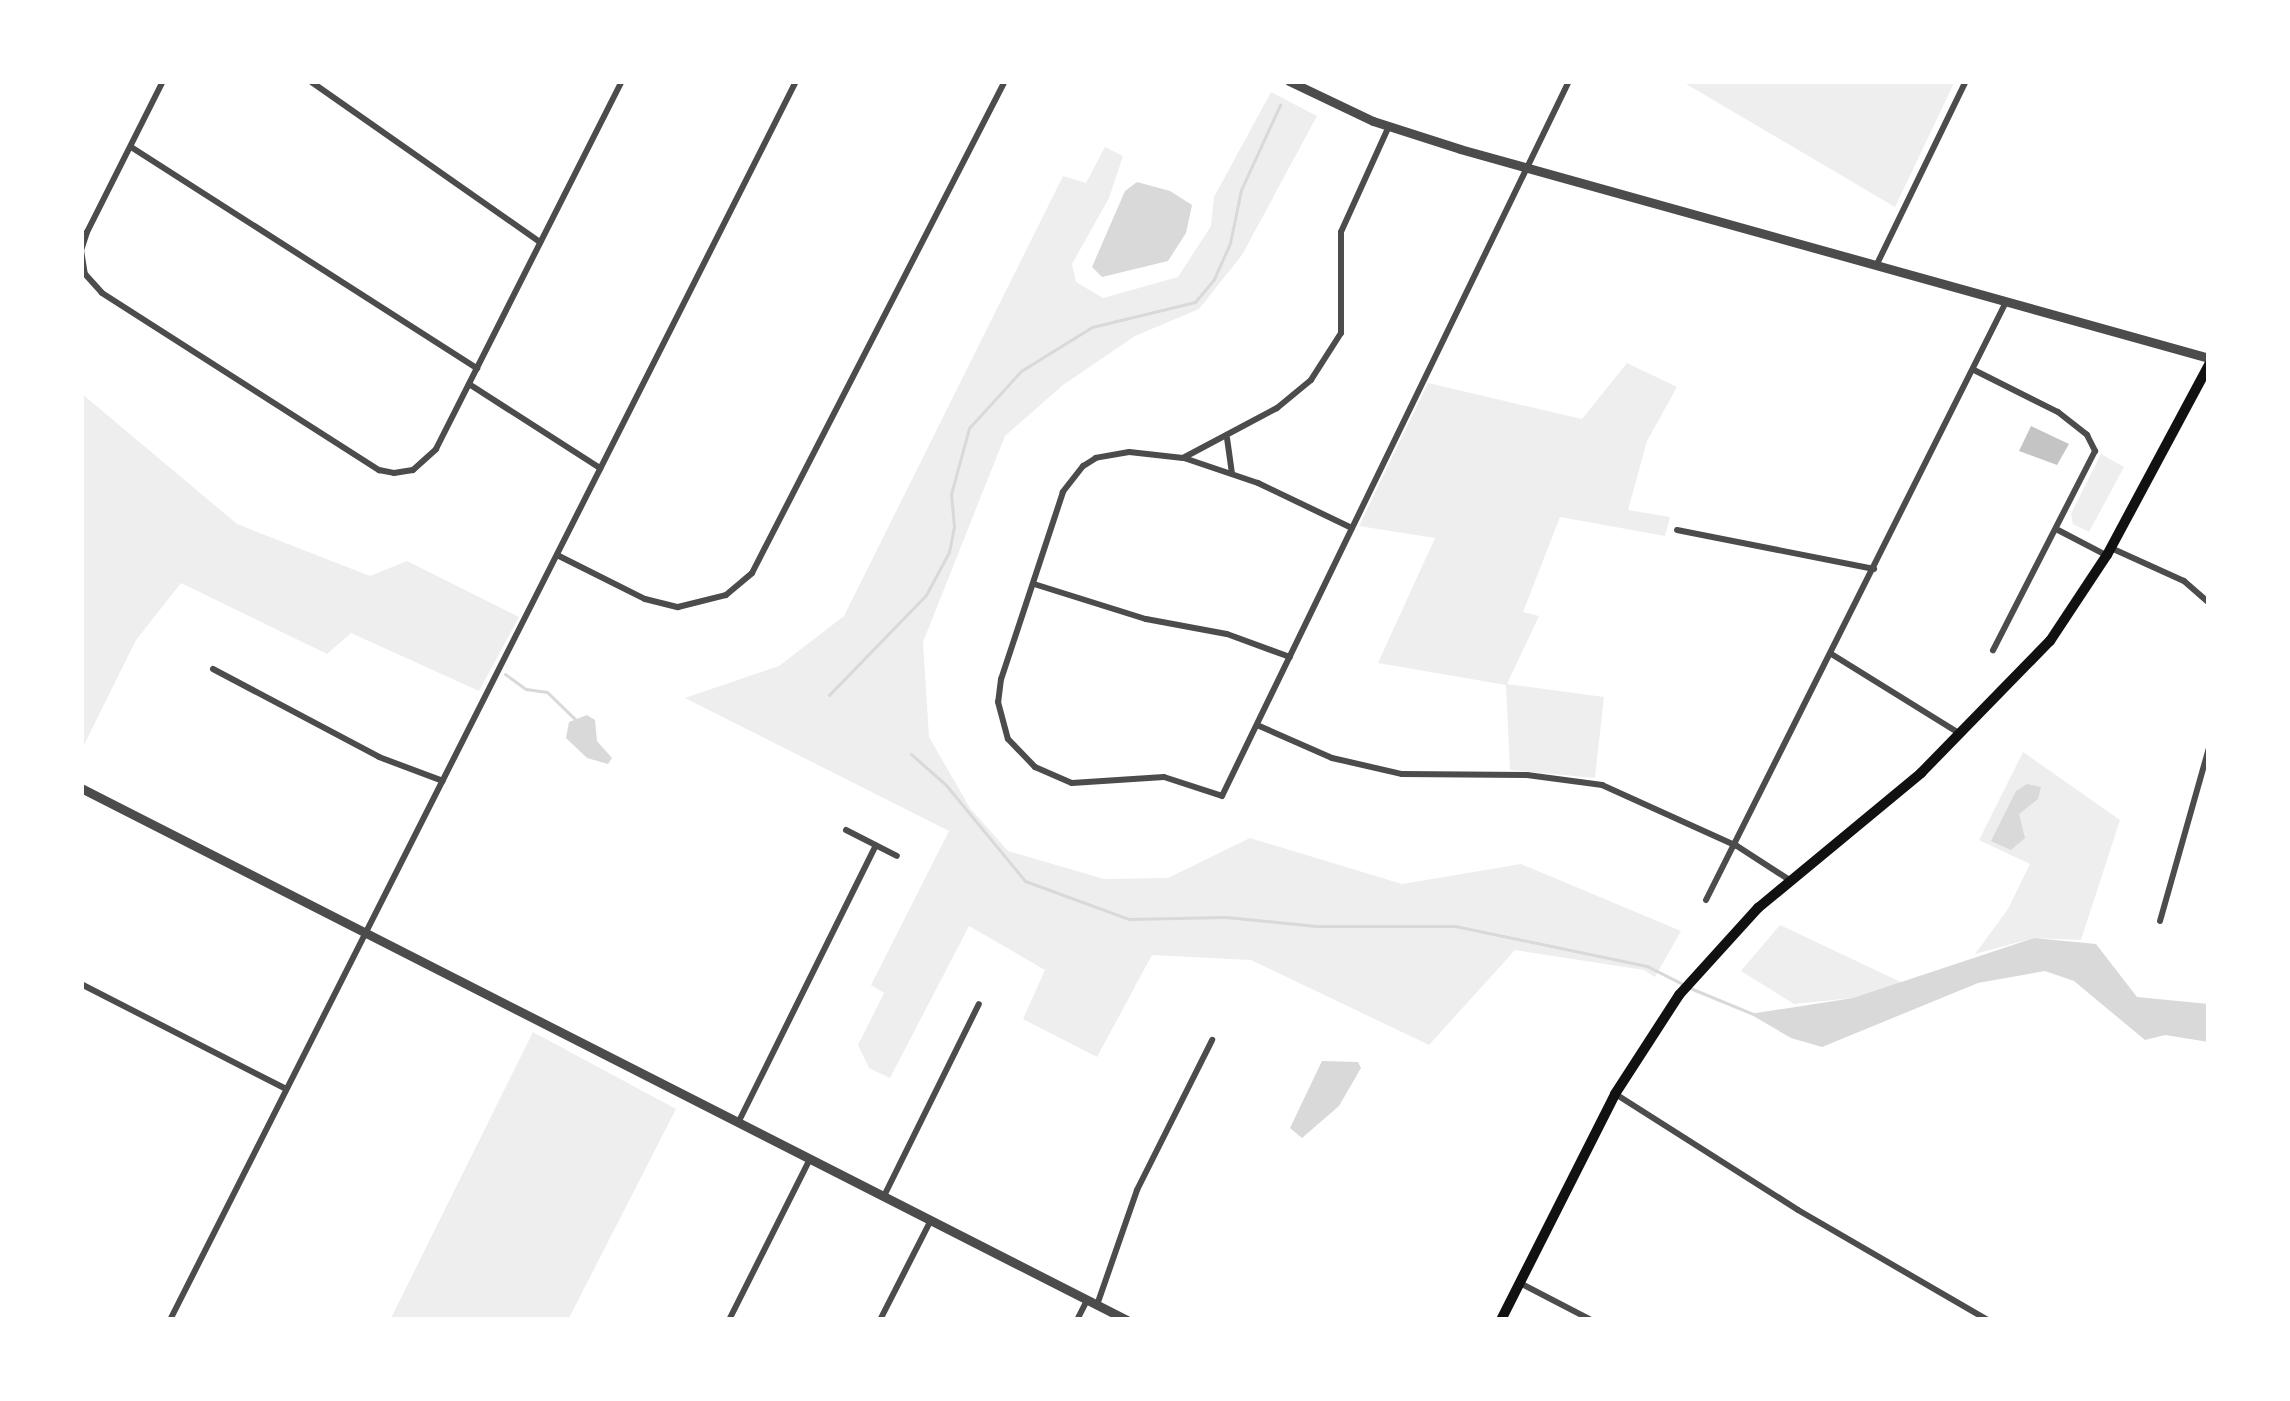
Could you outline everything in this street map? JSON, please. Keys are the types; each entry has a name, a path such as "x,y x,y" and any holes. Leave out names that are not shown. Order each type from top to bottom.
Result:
{"main road":[{"path":"1501,1320 1615,1094 1679,995 1720,946 1788,879 1962,735 2050,641 2109,552 2209,361"}],"street":[{"path":"163,81 84,231 85,274 102,293 379,470 413,470 436,449 622,81"},
{"path":"310,81 540,242"},
{"path":"170,1320 796,81"},
{"path":"557,555 645,599 678,607 726,595 752,573 1005,81"},
{"path":"1289,81 1389,126 2209,361"},
{"path":"1352,528 1232,472 1184,458 1130,452 1083,466 1063,492 998,702 1001,723 1018,753 1035,767 1072,783 1164,778 1222,796 1569,81"},
{"path":"1876,265 1966,81"},
{"path":"1184,458 1227,438 1294,394 1334,350 1343,316 1341,232 1389,126"},
{"path":"130,146 477,368"},
{"path":"1706,900 2006,302"},
{"path":"1974,370 2058,412 2093,442 2092,459 1993,650"},
{"path":"469,384 600,468"},
{"path":"1227,438 1232,472"},
{"path":"2056,529 2184,581 2209,603"},
{"path":"1677,530 1874,568"},
{"path":"1033,584 1146,619 1227,634 1290,657"},
{"path":"1832,654 1962,735"},
{"path":"213,669 379,757 443,781"},
{"path":"1257,725 1332,758 1386,771 1527,776 1602,785 1737,846 1788,879"},
{"path":"2160,921 2209,748"},
{"path":"81,788 1127,1320"},
{"path":"846,830 897,856"},
{"path":"738,1123 876,845"},
{"path":"81,984 286,1089"},
{"path":"884,1196 979,1004"},
{"path":"1095,1319 1095,1304 1137,1190 1212,1040"},
{"path":"1615,1094 1798,1210 1988,1320"},
{"path":"729,1320 811,1159"},
{"path":"880,1320 931,1220"},
{"path":"1519,1282 1591,1320"},
{"path":"1078,1320 1095,1304"}],"shaded area":[{"path":"1681,81 1955,81 1895,207"},
{"path":"1271,92 1317,116 1242,255 1199,309 1135,336 1063,385 1005,436 923,642 929,737 970,808 1008,851 1104,879 1168,878 1250,838 1402,884 1521,864 1681,931 1655,977 1644,970 1515,950 1429,1045 1251,960 1152,955 1097,1057 1023,1019 1045,970 969,926 890,1078 869,1068 858,1045 884,993 871,985 949,831 685,698 779,666 844,616 1063,176 1086,183 1105,147 1123,156 1109,198 1072,264 1076,282 1103,298 1178,277 1211,226 1214,197"},
{"path":"1137,182 1170,191 1192,205 1186,233 1168,261 1102,277 1092,267 1125,191"},
{"path":"1627,363 1677,387 1647,441 1628,510 1670,517 1665,536 1560,517 1523,612 1539,616 1507,684 1604,697 1595,778 1510,770 1506,685 1378,663 1435,538 1359,526 1428,383 1582,419"},
{"path":"81,393 237,524 370,576 407,561 519,617 479,691 351,633 327,654 181,583 136,640 81,751"},
{"path":"2101,454 2124,467 2089,532 2073,524 2071,514"},
{"path":"587,715 595,720 597,741 612,758 608,764 587,758 566,738 569,722"},
{"path":"2023,752 2120,820 2081,940 2034,938 1975,954 2008,909 2030,864 1979,840"},
{"path":"2027,784 2041,787 2038,799 2019,814 2025,838 2011,850 1991,841 2016,791"},
{"path":"1780,925 1903,983 1853,998 1794,1004 1741,971"},
{"path":"2034,938 2096,944 2137,997 2209,1004 2209,1042 2165,1035 2145,1040 2074,981 2045,971 1978,983 1822,1047 1791,1038 1750,1014 1853,998"},
{"path":"533,1032 676,1109 568,1320 390,1320"},
{"path":"1322,1061 1358,1062 1361,1068 1339,1106 1302,1138 1290,1128"}],"building":[{"path":"2031,426 2069,444 2057,465 2019,451"}],"waterway":[{"path":"829,695 926,595 949,552 954,527 951,494 969,428 1021,371 1092,327 1195,302 1214,279 1230,243 1241,190 1280,105"},
{"path":"505,674 526,689 547,692 575,719"},
{"path":"911,754 946,785 1025,881 1129,919 1226,917 1316,926 1455,926 1647,966 1682,984"},
{"path":"1690,988 1753,1014"}]}
